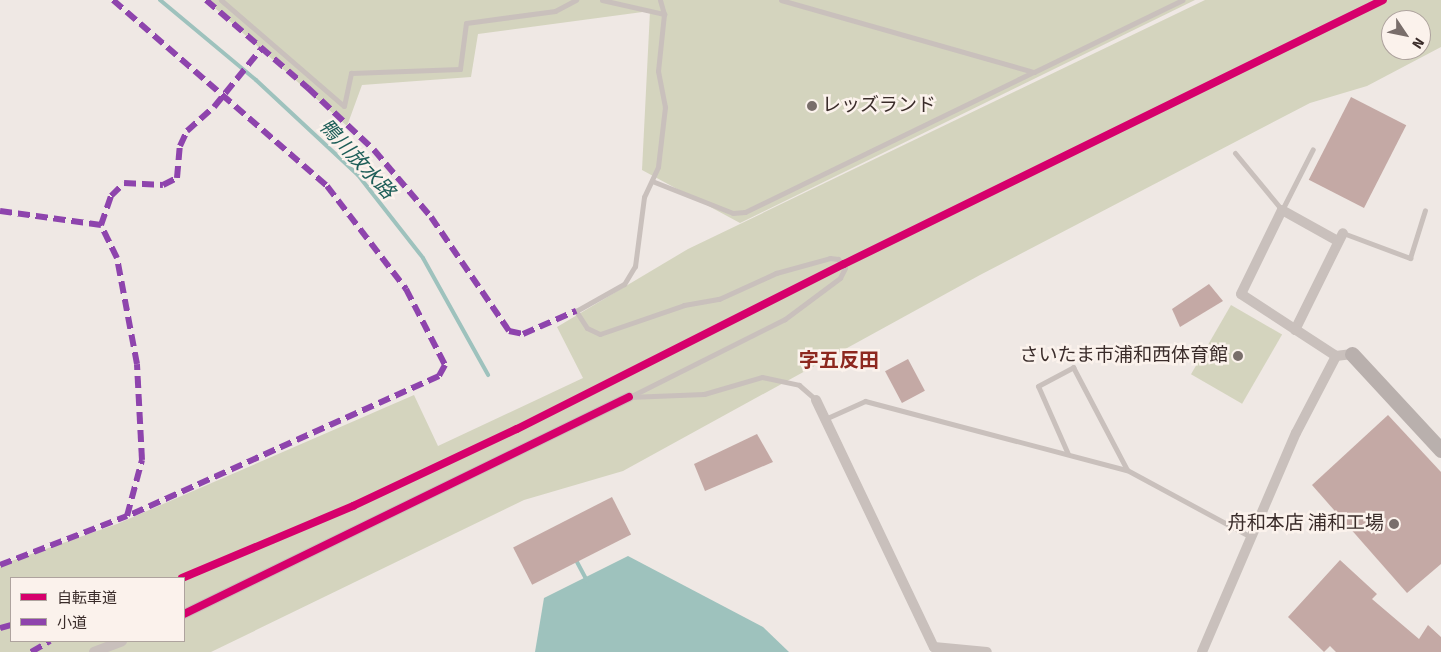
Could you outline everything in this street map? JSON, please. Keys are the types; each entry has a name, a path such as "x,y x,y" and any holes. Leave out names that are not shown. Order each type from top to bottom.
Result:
{"street":[{"path":"1295,330 1340,237 1282,210 1241,294 1295,330 1336,356 1352,354 1441,450"},
{"path":"1202,652 1296,433 1336,356"},
{"path":"185,614 629,397"},
{"path":"816,400 934,647 987,652"},
{"path":"94,652 119,642"}],"lane":[{"path":"221,0 344,106 352,73 460,69 466,23 555,11 576,0"},
{"path":"602,0 664,14"},
{"path":"629,397 785,319 844,272 844,264 830,258 764,277 719,299 684,305 609,331 593,333 576,311 630,279 635,266 644,197 658,167 665,107 658,71 664,14 660,0"},
{"path":"780,0 1034,72"},
{"path":"652,181 732,213 745,212 1182,0"},
{"path":"1235,153 1282,210 1313,149"},
{"path":"1340,237 1410,258 1425,210"},
{"path":"1068,454 1038,386 1073,367 1127,470"},
{"path":"629,397 704,394 762,377 798,385 816,400"},
{"path":"825,419 865,401 1127,470 1251,538"}],"green space":[{"name":"レッズランド","path":"206,0 1195,0 740,223 642,170 650,11 478,34 471,77 362,85 347,126"},
{"path":"1205,0 1441,0 1441,47 1431,52 1431,10 1381,10 1381,60 1416,60 1367,86 1310,103 980,275 623,471 524,500 211,652 0,652 0,565 117,524 414,395 438,446 583,378 557,327 688,249"},
{"name":"さいたま市浦和西体育館","path":"1231,305 1282,334 1242,404 1191,374"}],"water":[{"path":"628,556 763,627 789,652 535,652 544,598"}],"building":[{"path":"1351,97 1406,125 1364,208 1309,180"},
{"path":"1209,284 1223,301 1180,327 1172,309"},
{"path":"908,359 925,391 902,403 885,371"},
{"name":"舟和本店 浦和工場","path":"1388,415 1441,472 1441,564 1407,593 1312,485"},
{"path":"757,434 773,462 705,491 694,464"},
{"path":"612,497 631,534 532,585 513,547"},
{"path":"1340,560 1377,594 1372,599 1419,639 1428,625 1441,637 1441,652 1336,652 1330,646 1324,652 1288,617"}],"waterway":[{"name":"鴨川放水路","path":"160,0 256,80 358,175 423,258 488,375"},
{"name":"鴨川放水路","path":"577,562 587,581"}],"marked path":[{"path":"113,0 327,186 406,289 445,365 439,376 127,516"},
{"path":"206,0 308,88 374,150 431,217 509,331 523,334 576,311"},
{"path":"0,211 101,225 111,196 124,183 163,185 177,178 180,146 187,131 214,107 262,48"},
{"path":"0,565 127,516 142,460 137,364 117,258 101,225"},
{"path":"0,628 10,625"},
{"path":"31,652 48,642"}],"cycle path":[{"path":"184,577 353,506 517,429 844,264 1383,0"},
{"path":"185,614 629,397"}],"place":[{"name":"レッズランド","path":"812,106"},
{"name":"さいたま市浦和西体育館","path":"1238,356"},
{"name":"舟和本店 浦和工場","path":"1394,524"}],"district":[{"name":"字五反田","path":"839,360"}]}
